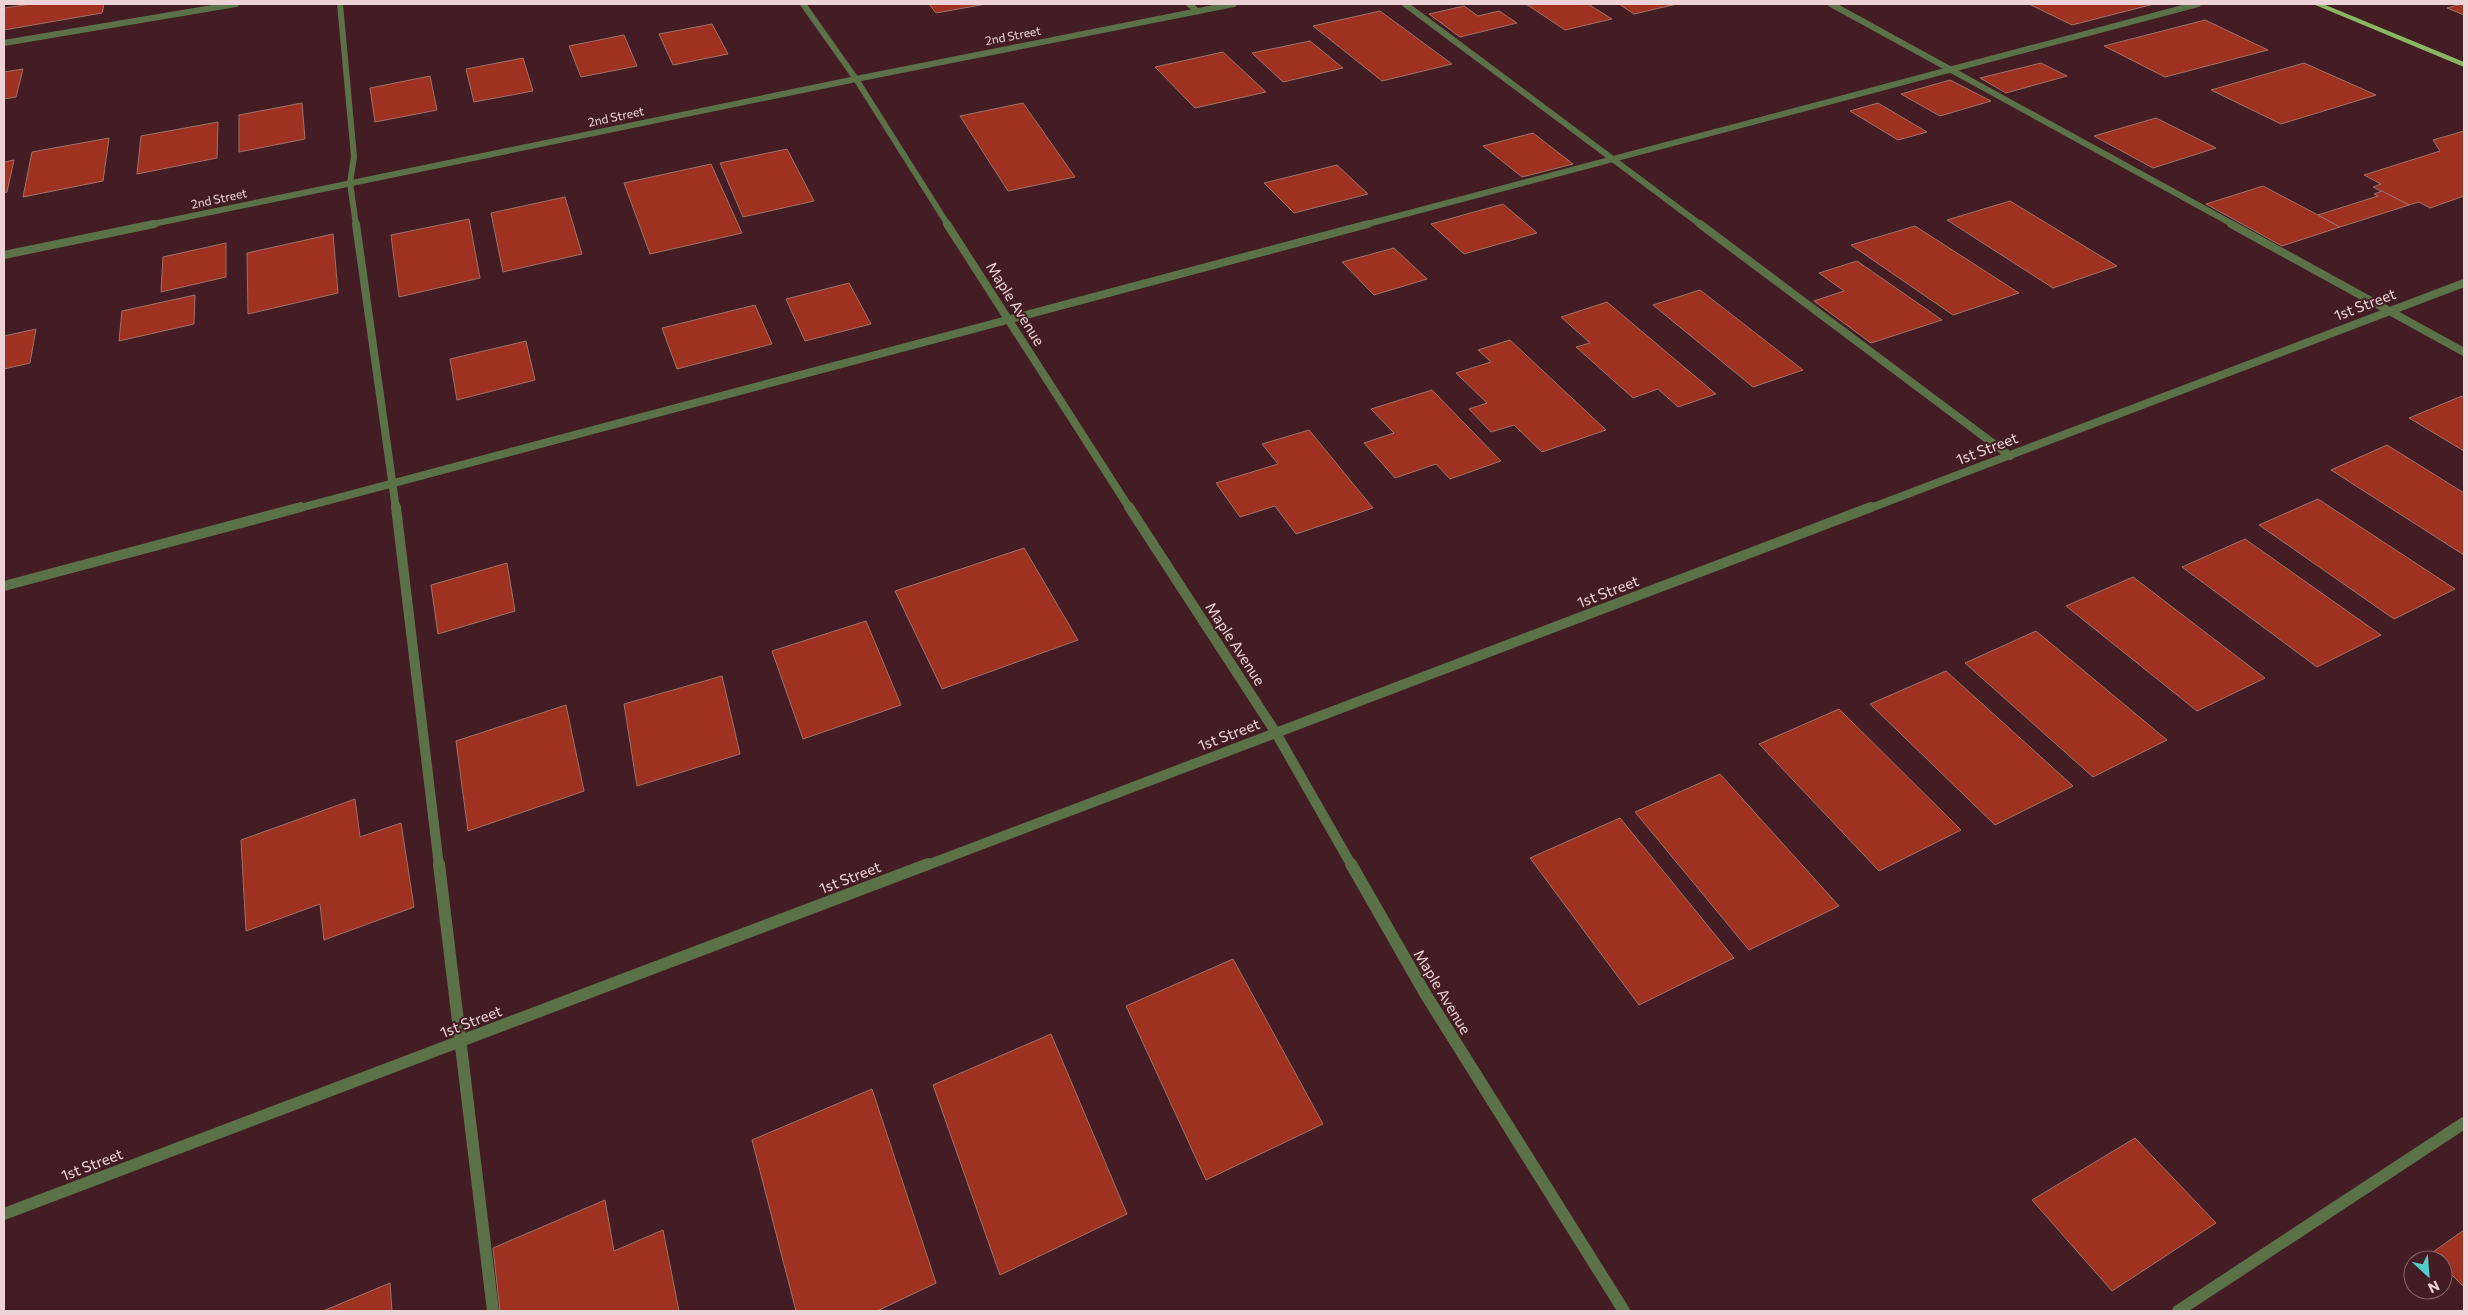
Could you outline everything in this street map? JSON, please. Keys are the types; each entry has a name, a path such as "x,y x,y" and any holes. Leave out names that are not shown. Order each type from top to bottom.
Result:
{"main road":[{"path":"2317,4 2464,65"}],"street":[{"path":"4,43 236,4"},
{"path":"340,4 354,157 350,183 393,483 493,1311"},
{"name":"Maple Avenue","path":"803,4 856,79 1008,321 1276,734 1426,995 1624,1311"},
{"path":"1189,4 1197,11"},
{"name":"2nd Street","path":"4,255 856,79 1234,4"},
{"path":"1405,4 2010,456"},
{"path":"1831,4 2464,352"},
{"path":"4,586 2198,4"},
{"name":"1st Street","path":"4,1214 2464,283"},
{"path":"2178,1311 2464,1123"}],"building":[{"path":"31,4 104,4 102,13 4,30 4,8"},
{"path":"929,4 986,4 936,13"},
{"path":"1526,4 1588,4 1612,19 1565,30"},
{"path":"1619,4 1677,4 1634,14"},
{"path":"2029,4 2154,4 2072,25"},
{"path":"2462,4 2464,4 2464,15 2447,8"},
{"path":"1464,6 1478,16 1499,11 1517,23 1460,37 1429,14"},
{"path":"1380,11 1452,64 1382,81 1313,26"},
{"path":"2205,20 2268,50 2165,77 2104,46"},
{"path":"712,24 728,54 673,65 659,34"},
{"path":"624,35 637,66 581,77 569,46"},
{"path":"1310,41 1343,68 1283,82 1252,53"},
{"path":"1223,52 1266,92 1195,108 1155,67"},
{"path":"523,58 533,91 474,102 466,69"},
{"path":"2041,63 2067,76 2006,93 1980,78"},
{"path":"2304,63 2376,95 2281,124 2211,90"},
{"path":"23,69 16,97 4,99 4,72"},
{"path":"430,76 437,110 375,122 370,88"},
{"path":"1950,80 1991,101 1940,116 1901,94"},
{"path":"302,103 305,139 239,152 239,115"},
{"path":"1023,103 1075,177 1008,191 960,116"},
{"path":"1878,103 1927,132 1898,140 1850,111"},
{"path":"2156,118 2216,148 2153,168 2094,136"},
{"path":"218,122 217,158 137,174 141,136"},
{"path":"2464,131 2464,196 2430,208 2419,202 2409,205 2373,187 2381,184 2364,175 2440,151 2433,140"},
{"path":"1533,133 1573,164 1522,177 1483,146"},
{"path":"109,138 103,181 23,197 32,152"},
{"path":"787,149 814,201 743,217 720,163"},
{"path":"14,160 7,192 4,193 4,162"},
{"path":"711,164 742,233 650,254 624,183"},
{"path":"1337,165 1368,194 1294,213 1264,183"},
{"path":"2263,186 2340,227 2282,246 2206,204"},
{"path":"2382,191 2409,205 2340,227 2318,215 2378,196 2374,194"},
{"path":"565,197 582,254 503,272 491,213"},
{"path":"2010,201 2117,266 2053,288 1947,220"},
{"path":"1503,204 1537,233 1464,254 1431,224"},
{"path":"469,219 480,278 399,297 391,235"},
{"path":"1915,226 2019,293 1953,315 1851,245"},
{"path":"333,234 338,293 248,314 247,253"},
{"path":"226,243 226,277 161,292 163,257"},
{"path":"1394,248 1427,279 1374,295 1342,262"},
{"path":"1857,261 1942,320 1871,343 1814,301 1844,291 1819,273"},
{"path":"849,283 871,324 805,341 786,299"},
{"path":"1700,290 1803,370 1753,387 1653,305"},
{"path":"195,295 194,324 119,341 122,311"},
{"path":"1607,302 1716,394 1678,407 1658,389 1633,398 1576,347 1590,343 1561,317"},
{"path":"755,305 772,344 677,369 662,328"},
{"path":"36,329 30,363 4,369 4,336"},
{"path":"1510,340 1606,430 1542,452 1514,425 1491,432 1469,409 1487,403 1456,373 1491,362 1478,350"},
{"path":"526,341 535,380 457,400 450,359"},
{"path":"1432,390 1501,461 1450,479 1436,464 1395,478 1364,443 1394,433 1371,409"},
{"path":"2462,396 2464,398 2464,451 2409,418"},
{"path":"1309,430 1373,508 1296,534 1275,506 1240,517 1216,483 1278,464 1262,444"},
{"path":"2387,445 2464,493 2464,555 2331,470"},
{"path":"2318,499 2455,589 2394,619 2259,525"},
{"path":"2245,539 2381,635 2317,667 2182,567"},
{"path":"1024,548 1078,640 942,689 895,591"},
{"path":"507,563 515,611 438,634 431,585"},
{"path":"2133,577 2265,678 2197,711 2066,606"},
{"path":"866,621 901,705 803,739 772,651"},
{"path":"2036,631 2167,740 2093,777 1965,663"},
{"path":"1946,671 2073,786 1995,825 1870,704"},
{"path":"722,676 740,754 637,786 624,704"},
{"path":"566,705 584,791 468,831 456,741"},
{"path":"1839,709 1961,830 1879,871 1759,744"},
{"path":"1720,774 1839,906 1749,950 1635,812"},
{"path":"355,799 360,837 401,823 414,907 324,940 320,904 246,931 241,840"},
{"path":"1620,818 1734,958 1639,1005 1530,858"},
{"path":"1233,959 1323,1124 1206,1180 1126,1006"},
{"path":"1051,1034 1127,1214 1000,1275 933,1085"},
{"path":"872,1089 936,1283 877,1311 796,1311 752,1140"},
{"path":"2135,1138 2216,1223 2112,1291 2032,1200"},
{"path":"605,1200 614,1251 663,1230 679,1311 500,1311 493,1248"},
{"path":"2464,1230 2464,1287 2453,1276 2453,1250 2436,1250"},
{"path":"390,1283 392,1311 323,1311"}]}
